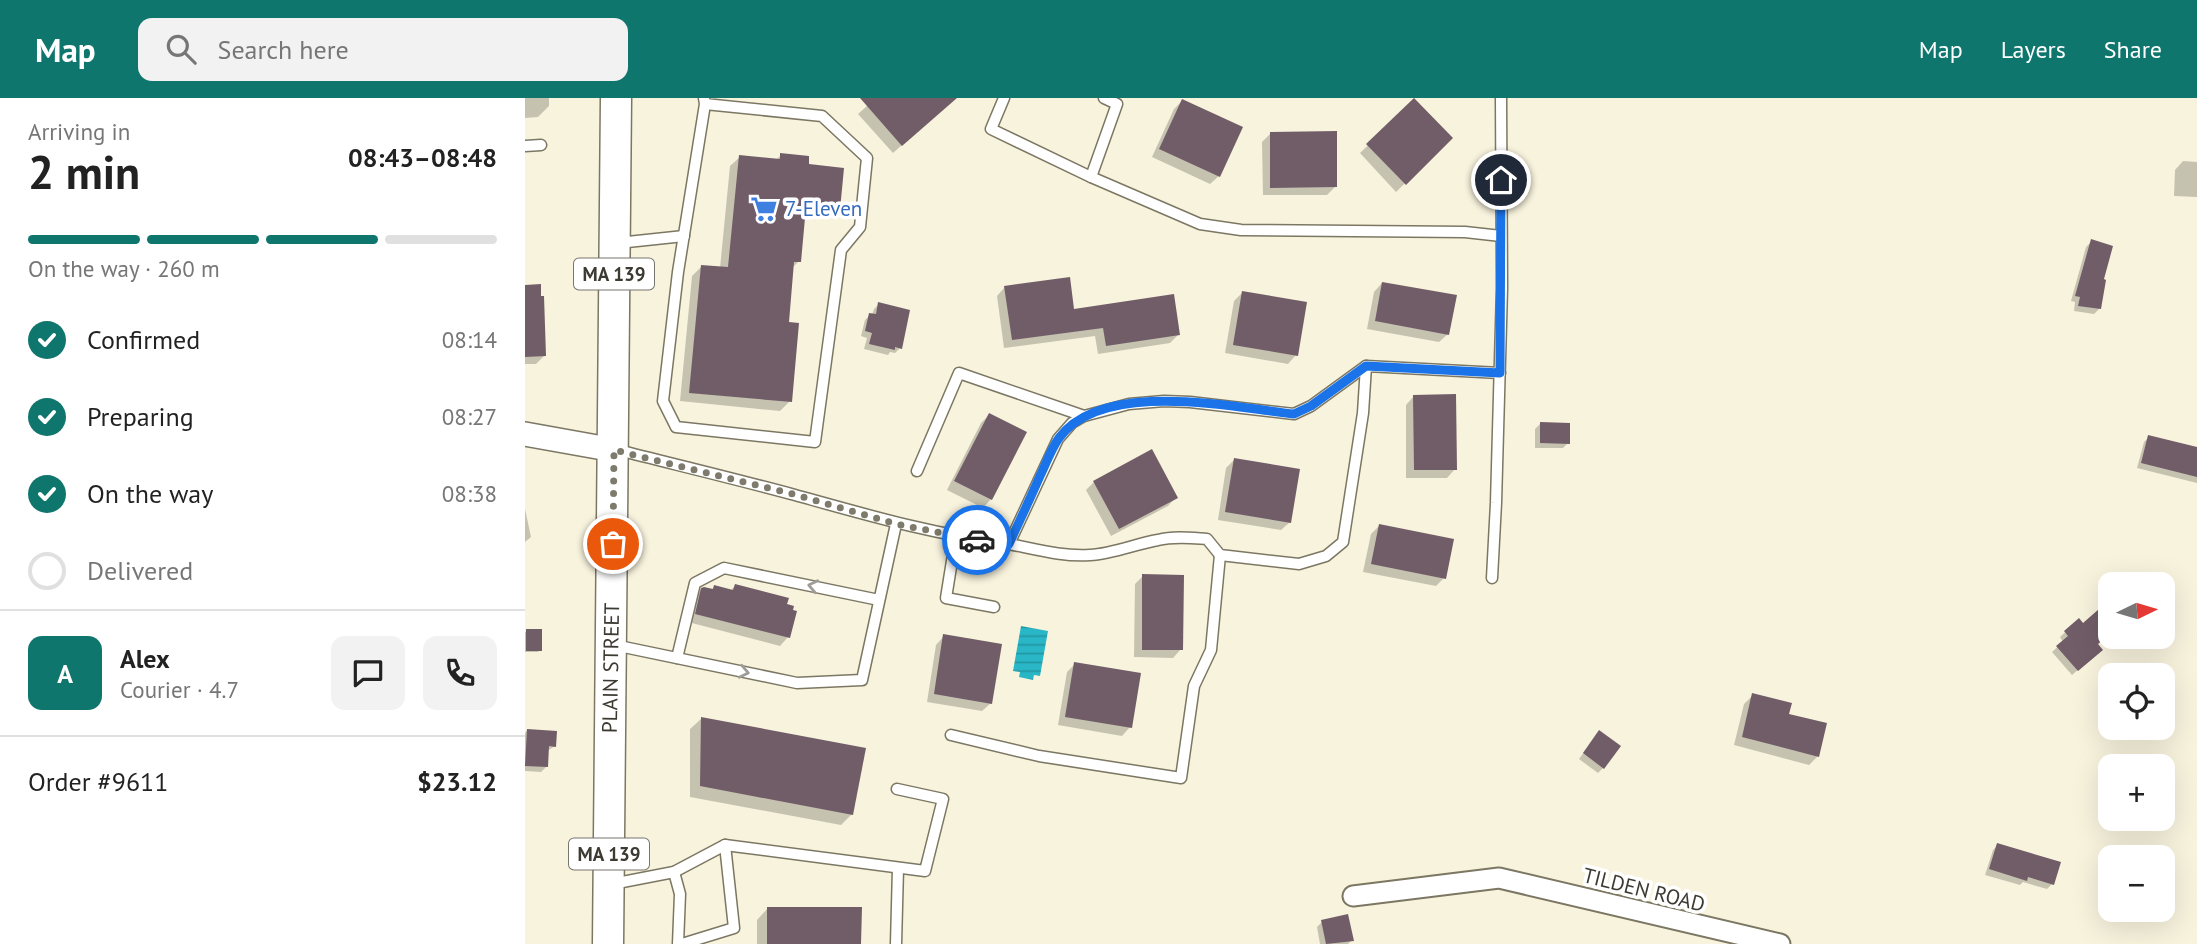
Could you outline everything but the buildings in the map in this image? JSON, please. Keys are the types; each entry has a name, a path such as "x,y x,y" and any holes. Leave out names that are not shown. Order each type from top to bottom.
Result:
{"main road":[{"name":"PLAIN STREET","path":"608,944 616,98"}],"street":[{"path":"525,433 614,450"},
{"name":"TILDEN ROAD","path":"1353,896 1499,878 1780,944"}],"lane":[{"path":"1004,98 991,129 1200,225 1241,230 1465,232 1501,236"},
{"path":"1091,177 1117,104 1104,98"},
{"path":"1492,578 1500,373 1501,98"},
{"path":"704,101 822,116 867,159 860,227 841,250 815,442 676,426 663,401 704,101"},
{"path":"525,146 541,145"},
{"path":"614,243 684,236"},
{"path":"1009,544 1058,439 1072,423 1084,416 1129,404 1164,401 1294,414 1311,406 1366,366 1500,373"},
{"path":"614,450 793,494 896,524 956,537 1088,556 1161,539 1186,537 1207,539 1220,555 1299,564 1326,556 1343,542 1363,413 1366,366"},
{"path":"917,471 959,373 1084,416"},
{"path":"611,644 797,683 863,680 896,524"},
{"path":"956,537 946,598 994,607"},
{"path":"951,735 1039,756 1181,778 1194,686 1211,650 1220,555"},
{"path":"677,658 695,583 724,568 880,600"},
{"path":"608,885 674,872 725,845 925,871 943,799 897,789"},
{"path":"674,872 681,894 680,944 734,928 725,845"},
{"path":"896,944 898,868"}],"water":[{"path":"1021,626 1048,631 1040,676 1034,675 1033,680 1019,677 1020,672 1013,671"}],"way so far":[{"path":"613,544 614,450 793,494 896,524 977,540"}],"place":[{"name":"7-Eleven","path":"764,209"}],"route":[{"path":"977,540 1009,544 1058,439 1072,423 1098,411 1129,404 1164,401 1294,414 1311,406 1366,366 1500,373 1501,180"}]}
